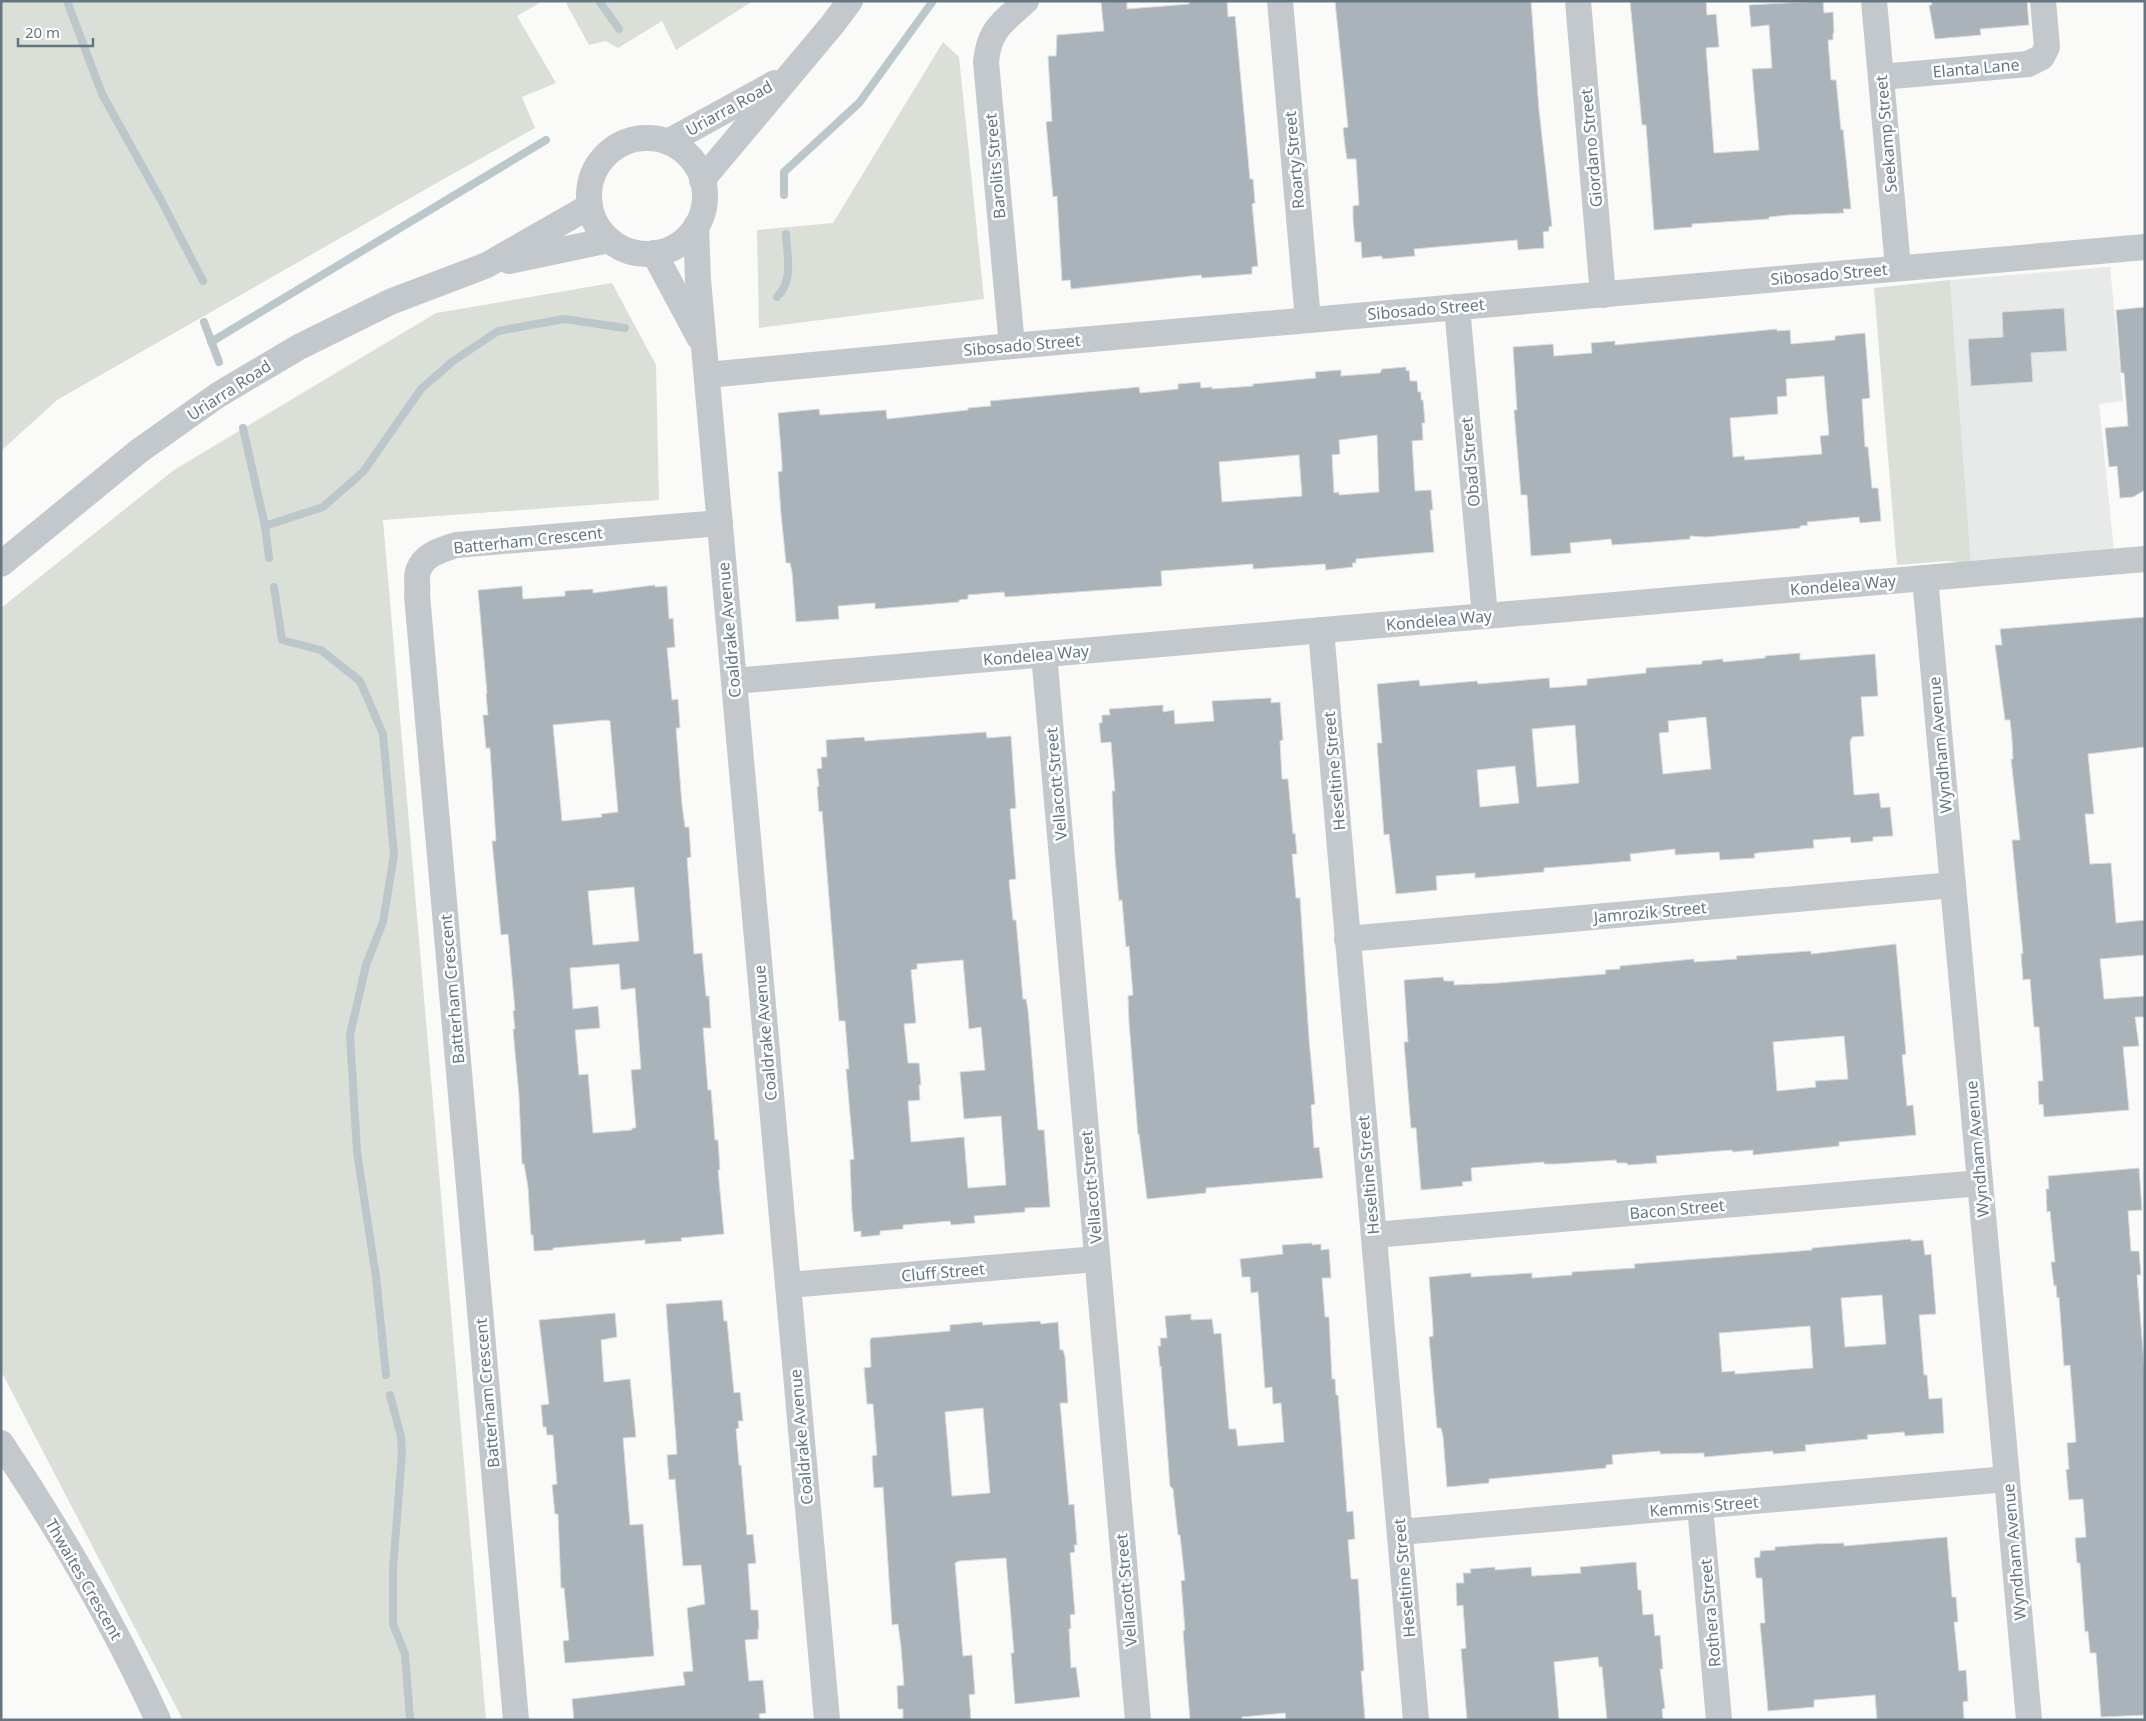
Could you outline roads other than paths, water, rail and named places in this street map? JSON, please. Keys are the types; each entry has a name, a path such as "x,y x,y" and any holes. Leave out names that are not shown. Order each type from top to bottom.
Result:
{"street":[{"name":"Uriarra Road","path":"702,180 850,1"},
{"name":"Barolits Street","path":"1012,346 986,62 987,47 992,34 1026,1"},
{"name":"Roarty Street","path":"1280,1 1308,320"},
{"name":"Giordano Street","path":"1578,1 1603,294"},
{"name":"Seekamp Street","path":"1874,1 1898,268"},
{"name":"Elanta Lane","path":"1881,77 2028,64 2042,57 2047,48 2043,1"},
{"name":"Uriarra Road","path":"668,142 789,75"},
{"path":"646,138 668,142 689,157 695,164 702,180 704,203 696,226 686,239 671,249 654,254 622,249 609,240 596,225 590,206 589,190 593,175 600,161 613,148 629,140 646,138"},
{"name":"Uriarra Road","path":"1,564 139,451 218,395 298,347 382,306 486,265 590,206"},
{"name":"Coaldrake Avenue","path":"696,226 698,280 826,1720"},
{"name":"Uriarra Road","path":"486,265 609,240"},
{"name":"Sibosado Street","path":"707,375 1012,346 2145,247"},
{"name":"Coaldrake Avenue","path":"654,254 704,347"},
{"name":"Obad Street","path":"1457,307 1485,616"},
{"name":"Batterham Crescent","path":"516,1720 417,595 418,571 434,552 456,545 720,523"},
{"name":"Kondelea Way","path":"734,681 2145,559"},
{"name":"Wyndham Avenue","path":"1925,578 2029,1720"},
{"name":"Heseltine Street","path":"1322,630 1347,939 1416,1720"},
{"name":"Vellacott Street","path":"1044,654 1138,1720"},
{"name":"Jamrozik Street","path":"1347,939 1953,885"},
{"name":"Bacon Street","path":"1374,1235 1980,1183"},
{"name":"Cluff Street","path":"788,1285 1097,1259"},
{"name":"Thwaites Crescent","path":"1,1443 24,1477 110,1622 158,1720"},
{"name":"Kemmis Street","path":"1400,1532 2007,1479"},
{"name":"Rothera Street","path":"1700,1506 1719,1720"}],"waterway":[{"path":"67,1 102,94 161,200 203,281"},
{"path":"599,1 619,29"},
{"path":"784,195 784,172 859,103 933,1"},
{"path":"211,342 546,140"},
{"path":"777,297 786,283 788,275 786,234"},
{"path":"269,558 265,526 323,507 363,472 421,389 453,361 498,331 564,319 625,328"},
{"path":"204,322 219,362"},
{"path":"243,428 265,526"},
{"path":"274,587 282,640 321,650 360,681 383,734 394,855 383,922 366,965 350,1035 357,1152 376,1277 386,1375"},
{"path":"390,1395 401,1437 402,1453 393,1569 393,1624 405,1654 410,1720"}]}
